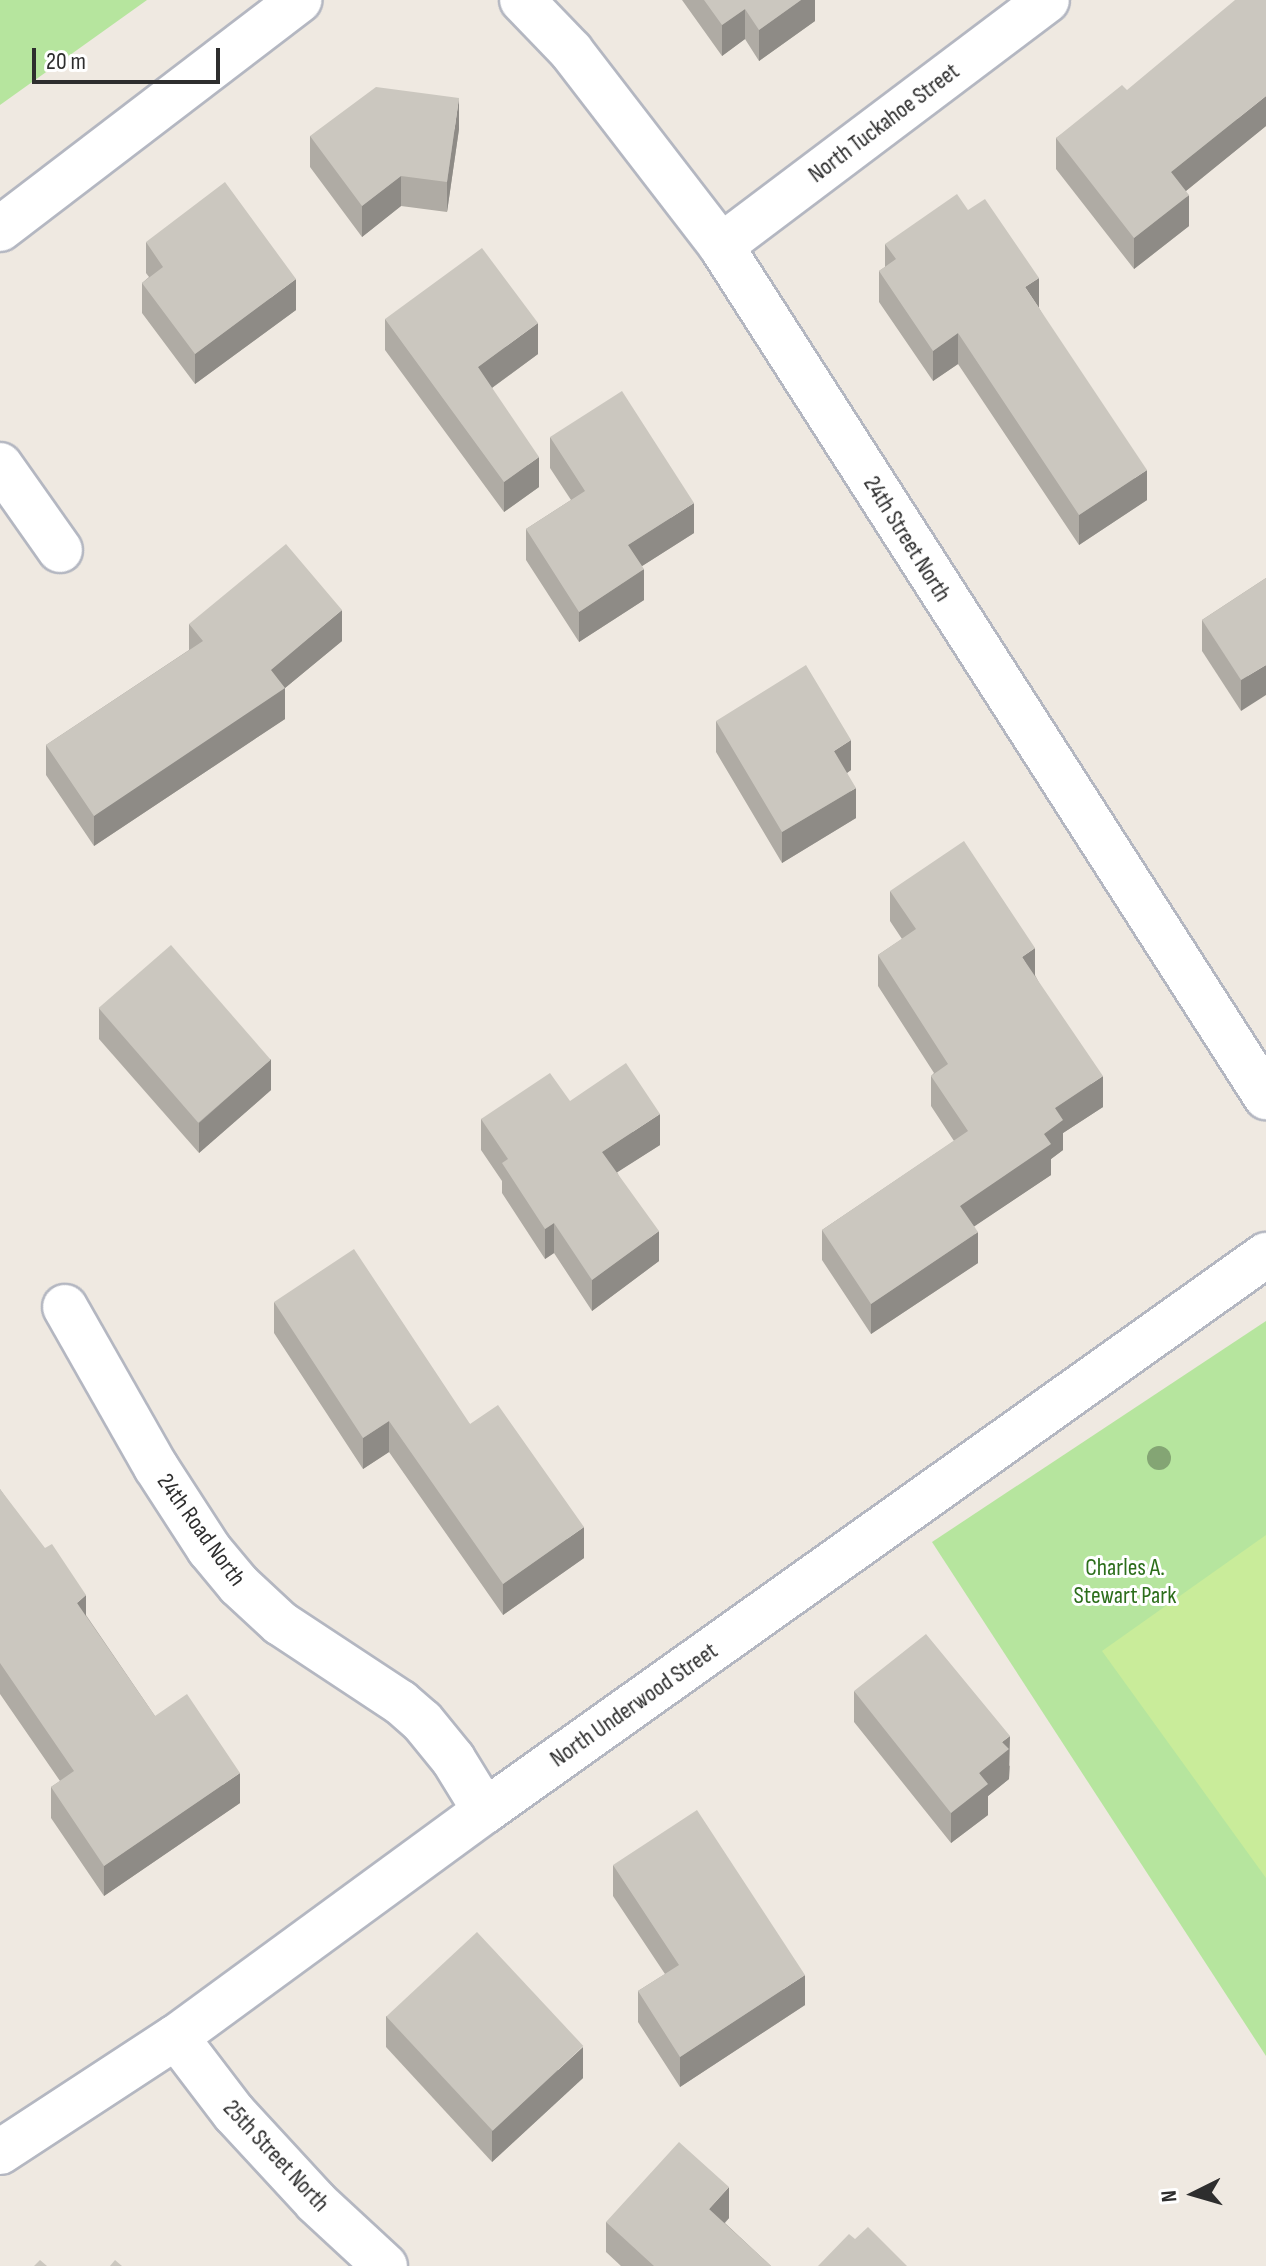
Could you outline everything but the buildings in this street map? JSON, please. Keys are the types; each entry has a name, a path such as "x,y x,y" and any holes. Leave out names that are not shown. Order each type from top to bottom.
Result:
{"street":[{"path":"0,229 300,0"},
{"name":"24th Street North","path":"522,0 571,51 721,246 1266,1097"},
{"name":"North Tuckahoe Street","path":"721,246 1047,0"},
{"path":"0,465 60,550"},
{"name":"North Underwood Street","path":"0,2152 176,2037 485,1811 1266,1255"},
{"name":"24th Road North","path":"65,1307 156,1467 209,1549 239,1585 280,1623 400,1702 422,1721 453,1759 485,1811"},
{"name":"25th Street North","path":"176,2037 234,2113 316,2202 385,2266"}],"green space":[{"path":"0,0 147,0 0,105"},
{"name":"Charles A. Stewart Park","path":"1266,1321 1266,2056 932,1542"},
{"path":"1266,1535 1266,1878 1102,1651"}]}
